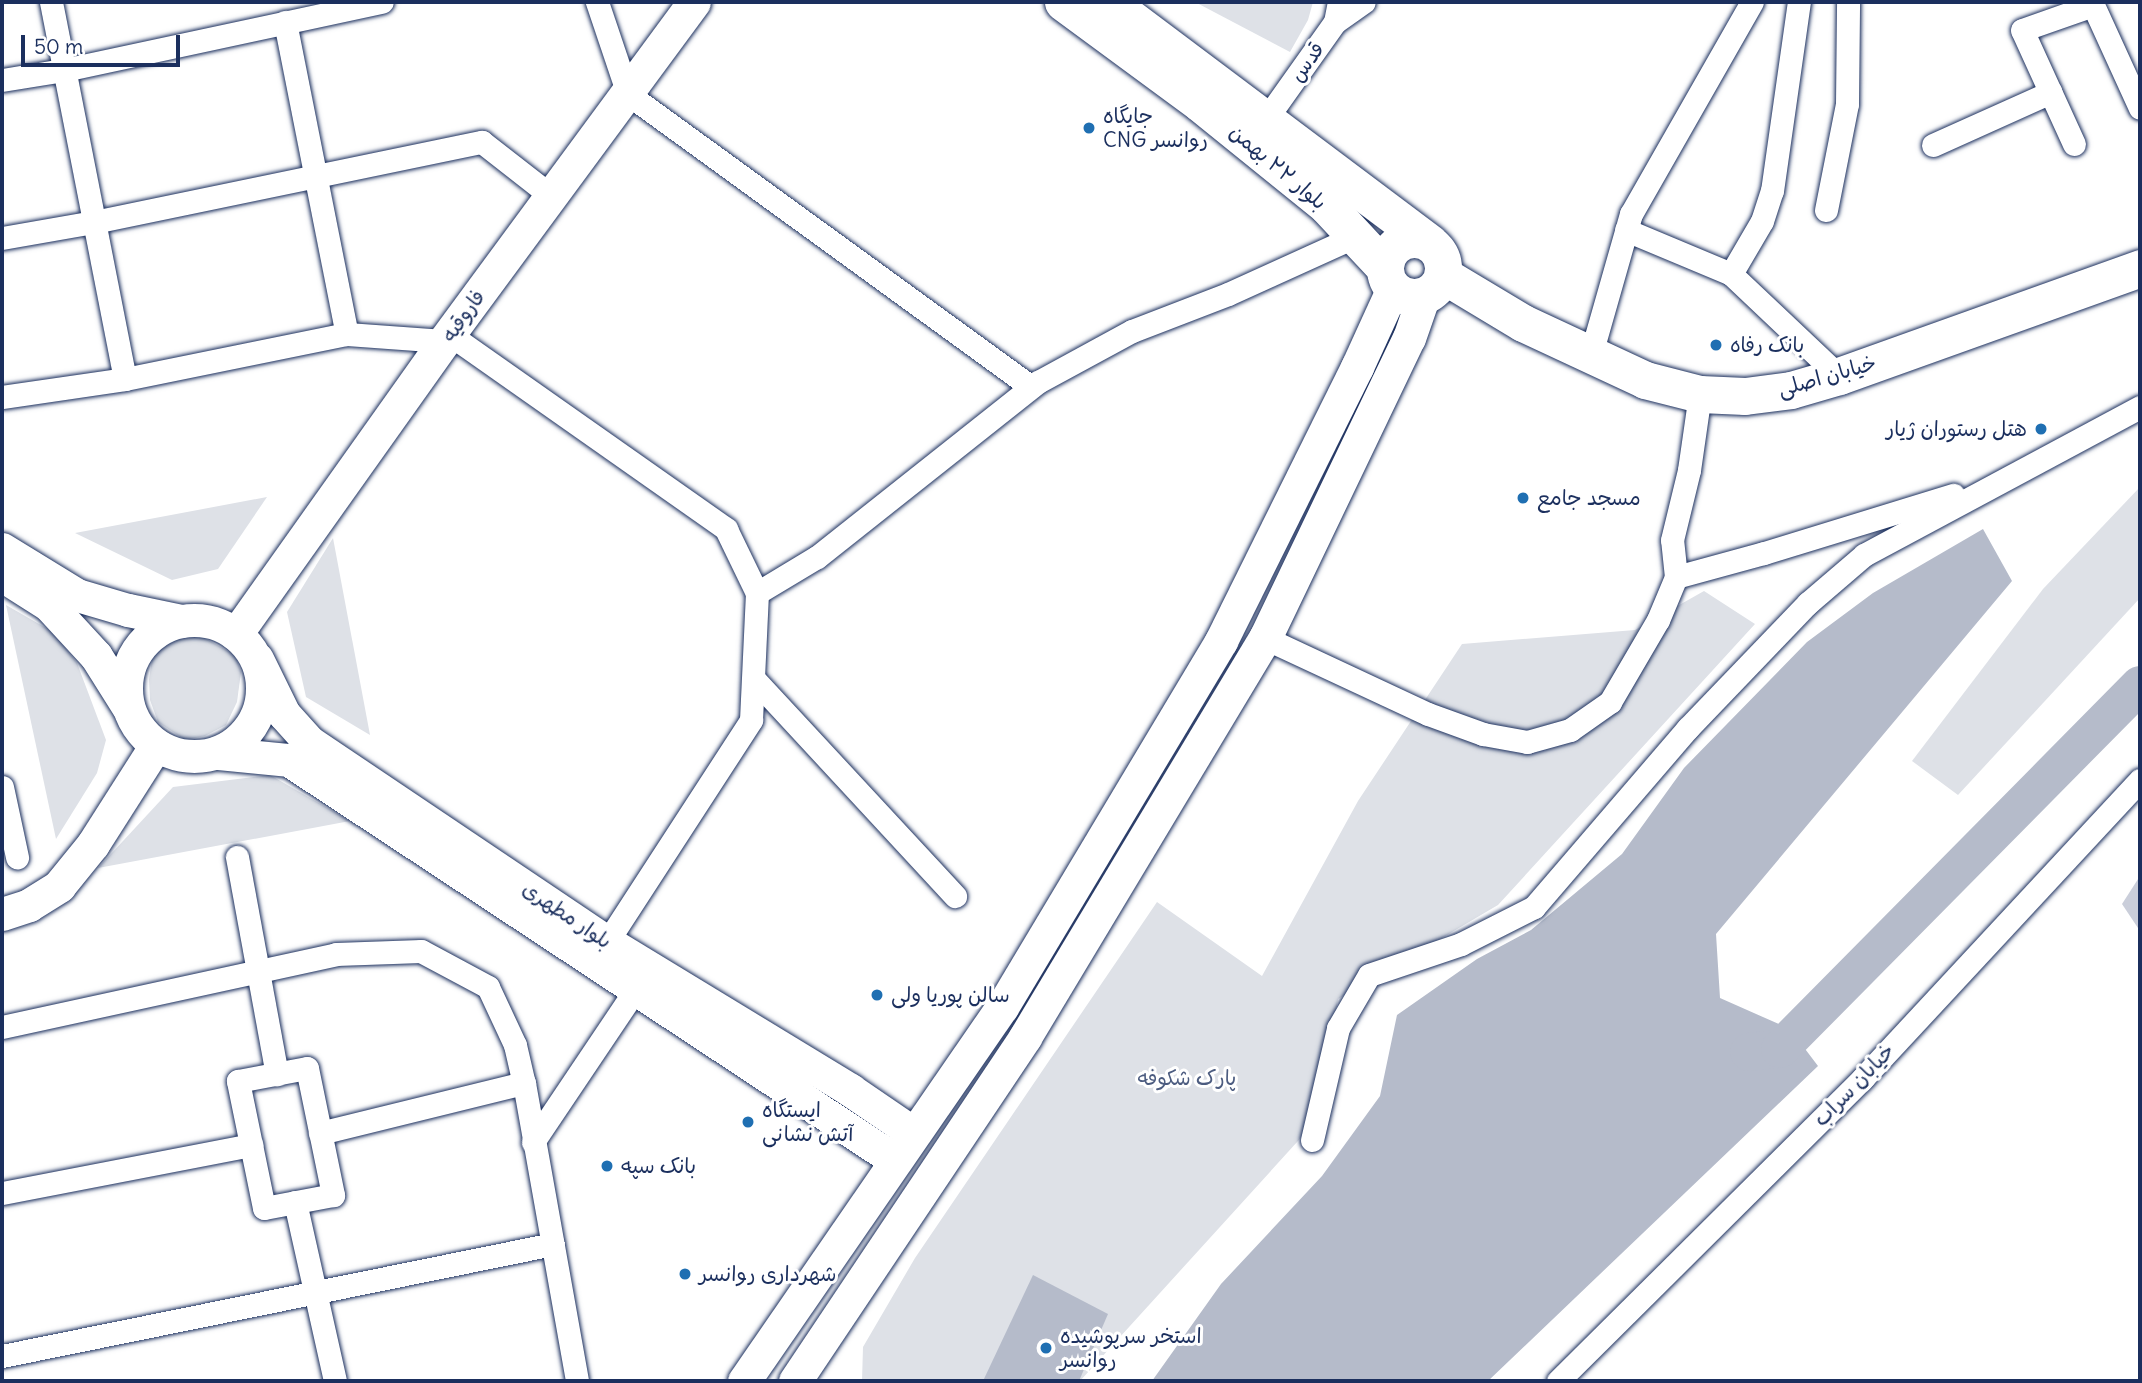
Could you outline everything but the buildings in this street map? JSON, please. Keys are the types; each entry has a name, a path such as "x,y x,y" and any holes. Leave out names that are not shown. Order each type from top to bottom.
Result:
{"main road":[{"name":"فاروقیه","path":"246,646 447,337 694,2"},
{"name":"بلوار ۲۲ بهمن","path":"1063,2 1200,103 1327,206 1356,236 1411,281"},
{"name":"بلوار ۲۲ بهمن","path":"1109,2 1429,242"},
{"path":"1429,242 1420,239 1402,241 1389,251 1411,281 1409,338 1265,638 1025,1037 797,1381 753,1368 1002,1006 1222,641 1357,367 1411,281 1442,256 1429,242"},
{"name":"خیابان اصلی","path":"1411,281 1523,323 1646,380 1700,394 1745,397 1791,390 1839,376 2140,268"},
{"path":"2,549 77,595 128,610 181,621 210,621 246,646 263,687 258,714 242,738 217,753 186,756 156,745 139,729 96,656 49,605 2,575"},
{"path":"128,707 126,685 131,663 142,643 160,629 181,621"},
{"name":"بلوار مطهری","path":"246,646 284,714 309,742 607,942 850,1090 904,1147"},
{"path":"2,914 29,905 59,886 93,844 156,745"},
{"name":"بلوار مطهری","path":"217,753 289,760 635,990 904,1147"},
{"path":"1042,940 1071,960"}],"street":[{"path":"51,2 125,379"},
{"path":"2,80 64,70 382,2"},
{"path":"597,2 628,94 1031,387"},
{"name":"قدس","path":"1266,119 1337,12 1364,2"},
{"path":"1591,354 1631,214 1752,2"},
{"path":"1731,274 1762,221 1772,191 1799,2"},
{"path":"1826,211 1847,104 1848,2"},
{"path":"2074,144 2022,30 2091,4 2140,108"},
{"path":"285,22 348,334"},
{"path":"1933,145 2051,92"},
{"path":"2,238 94,222 482,142 551,196"},
{"path":"1626,230 1731,274 1839,376"},
{"path":"757,593 817,557 1031,387 1132,331 1228,294 1356,236"},
{"path":"2,397 125,379 348,334 447,337 726,529 757,593 751,720 607,942"},
{"path":"1265,638 1428,714 1483,734 1527,742 1570,730 1610,702 1658,620 1676,577 1672,540 1689,470 1700,394"},
{"path":"1312,1140 1338,1028 1369,975 1461,944 1534,907 1688,728 1808,603 1864,555 2140,407"},
{"path":"1676,577 1764,554 1999,481"},
{"path":"754,679 956,896"},
{"name":"خیابان سراب","path":"1558,1381 1863,1078 2140,780"},
{"path":"2,792 17,857"},
{"path":"237,857 276,1074"},
{"path":"2,1027 336,954 421,951 488,987 515,1045 524,1083 577,1381"},
{"path":"533,1142 635,990"},
{"path":"307,1068 320,1133 333,1195 264,1208 238,1082 307,1068"},
{"path":"320,1133 524,1083"},
{"path":"2,1193 251,1145"},
{"path":"295,1202 335,1381"},
{"path":"2,1356 553,1244"}],"green space":[{"path":"1195,2 1313,2 1308,20 1290,52"},
{"path":"2140,487 2140,598 1958,795 1912,761 2043,589"},
{"path":"267,497 218,569 172,580 75,533"},
{"path":"333,538 370,735 306,697 287,612"},
{"name":"پارک شکوفه","path":"1704,591 1755,624 1498,905 1338,999 1318,1119 1080,1381 862,1381 863,1347 915,1258 1157,902 1262,976 1358,801 1462,644 1635,630"},
{"path":"6,605 53,632 77,663 106,740 97,773 56,839"},
{"path":"199,635 235,655 241,672 237,702 226,725 205,736 185,740 158,722 150,700 149,679 152,660 164,641"},
{"path":"270,775 350,821 98,868 173,787"}],"water":[{"path":"1983,529 2012,581 1716,934 1720,998 1790,1029 1818,1066 1488,1381 1152,1381 1221,1284 1322,1176 1380,1096 1397,1015 1477,959 1531,930 1622,854 1684,768 1807,642 1873,593"},
{"name":"استخر سرپوشیده روانسر","path":"1033,1275 1108,1314 1079,1381 983,1381"}],"waterway":[{"path":"1749,1052 1780,1049 2140,685"}],"place":[{"name":"جایگاه CNG روانسر","path":"1089,128"},
{"name":"بانک رفاه","path":"1716,345"},
{"name":"هتل رستوران ژیار","path":"2041,429"},
{"name":"مسجد جامع","path":"1523,498"},
{"name":"سالن پوریا ولی","path":"877,995"},
{"name":"ایستگاه آتش نشانی","path":"748,1122"},
{"name":"بانک سپه","path":"607,1166"},
{"name":"شهرداری روانسر","path":"685,1274"},
{"name":"استخر سرپوشیده روانسر","path":"1046,1348"}]}
